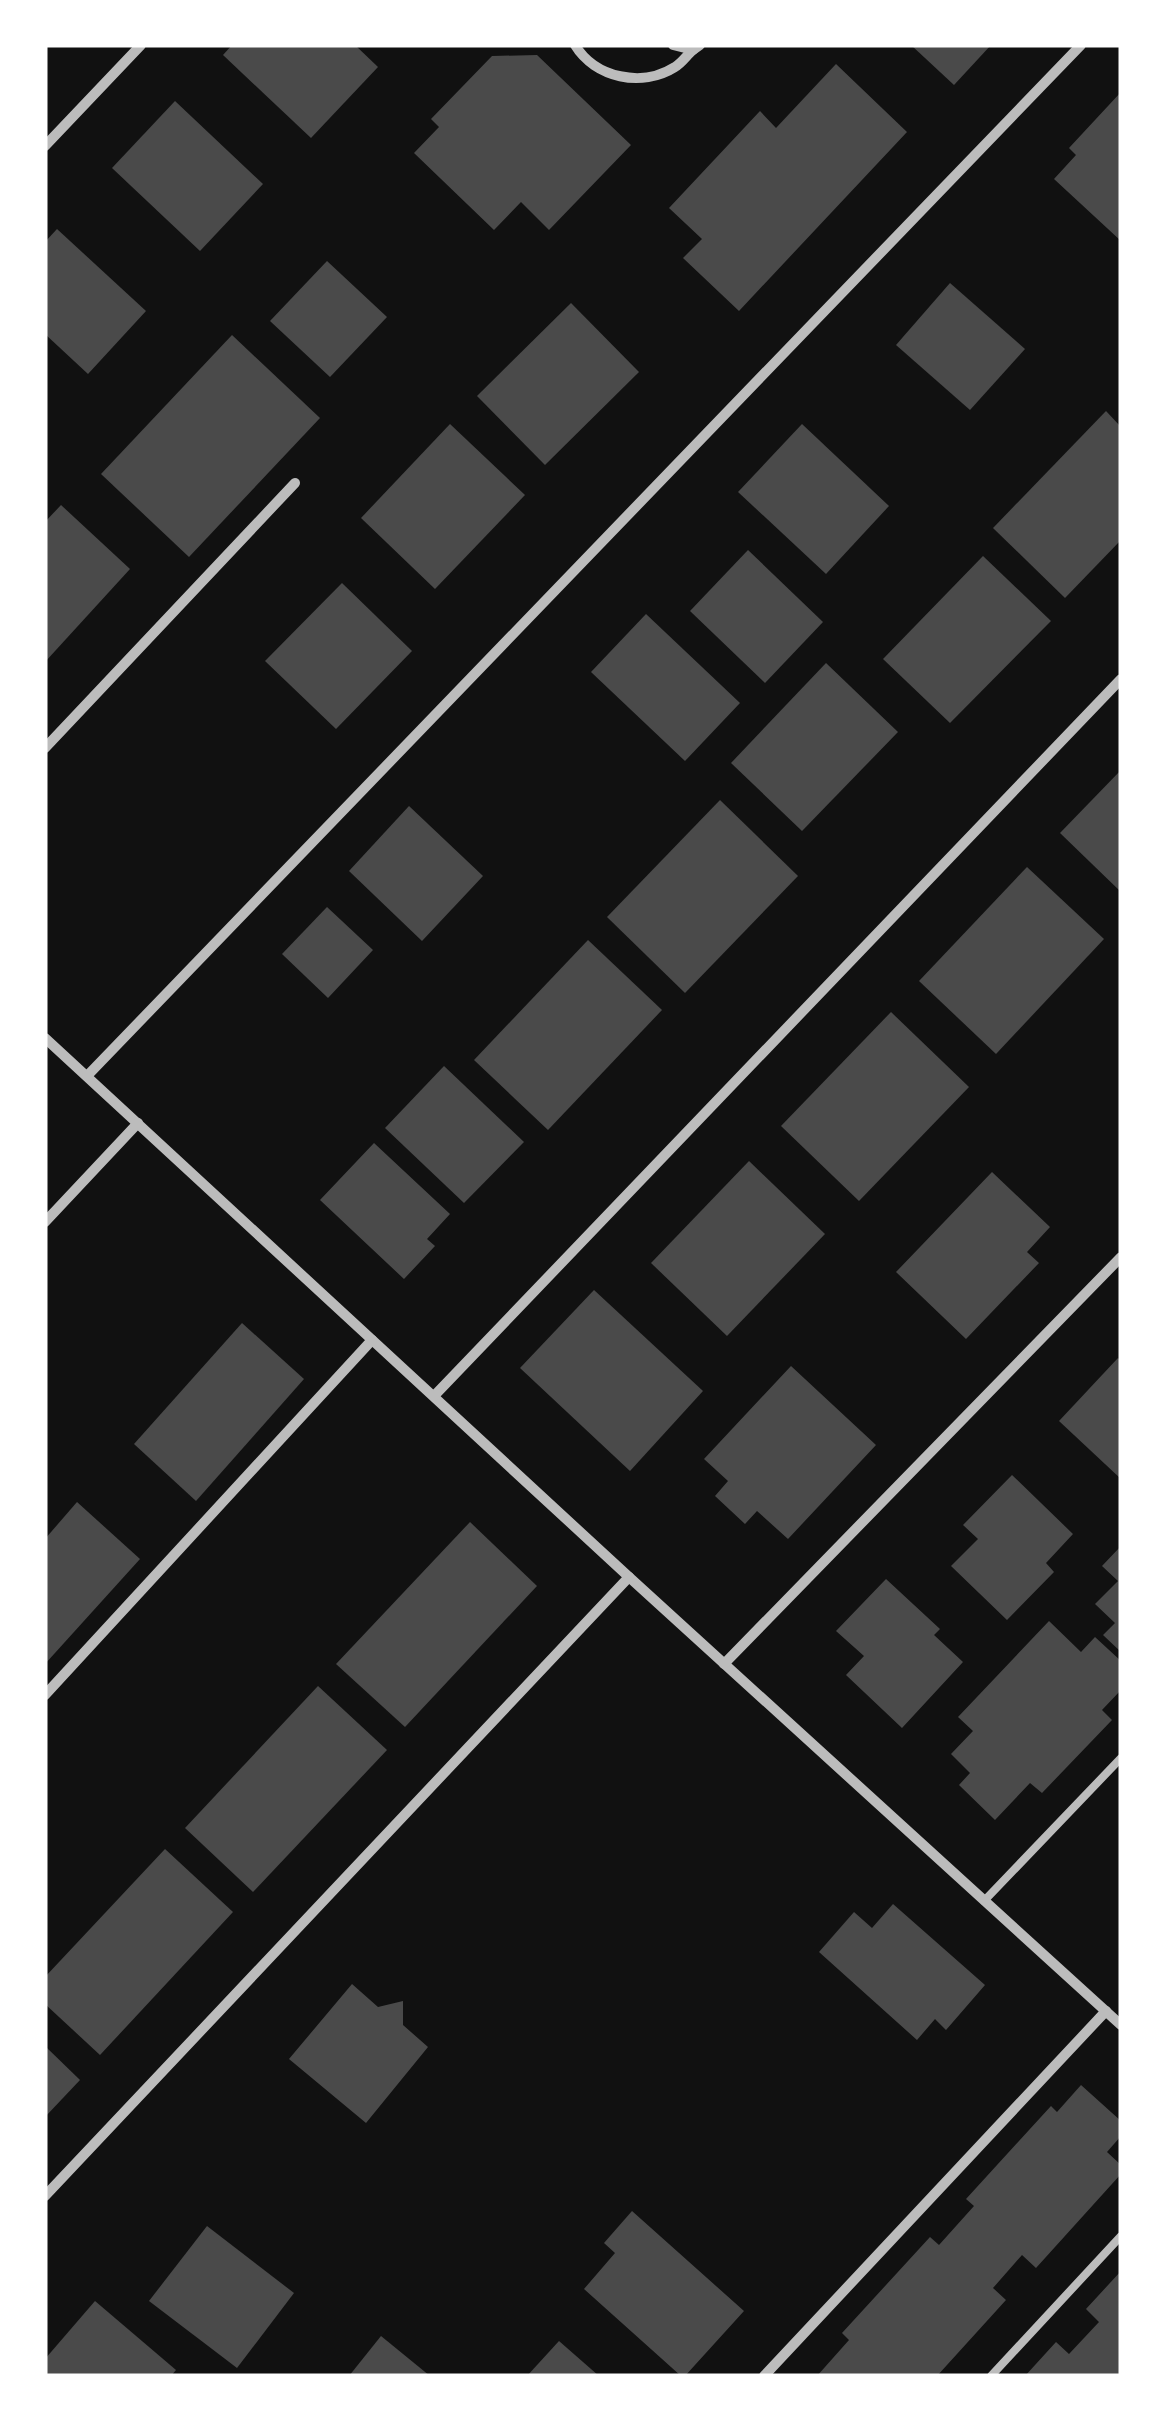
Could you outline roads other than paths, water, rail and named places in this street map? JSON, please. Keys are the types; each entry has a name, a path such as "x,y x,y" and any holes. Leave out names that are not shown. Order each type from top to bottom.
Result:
{"street":[{"path":"45,146 141,45"},
{"path":"574,45 594,66 614,77 636,78 676,67 696,48"},
{"path":"673,45 696,48"},
{"path":"87,1076 1082,45"},
{"path":"45,748 295,483"},
{"path":"434,1396 1121,679"},
{"path":"45,1038 1121,2025"},
{"path":"45,1222 138,1123"},
{"path":"724,1664 1121,1257"},
{"path":"45,1695 372,1340"},
{"path":"45,2196 630,1578"},
{"path":"764,2376 1106,2011"}],"lane":[{"path":"984,1901 1121,1758"},
{"path":"991,2376 1121,2236"}]}
